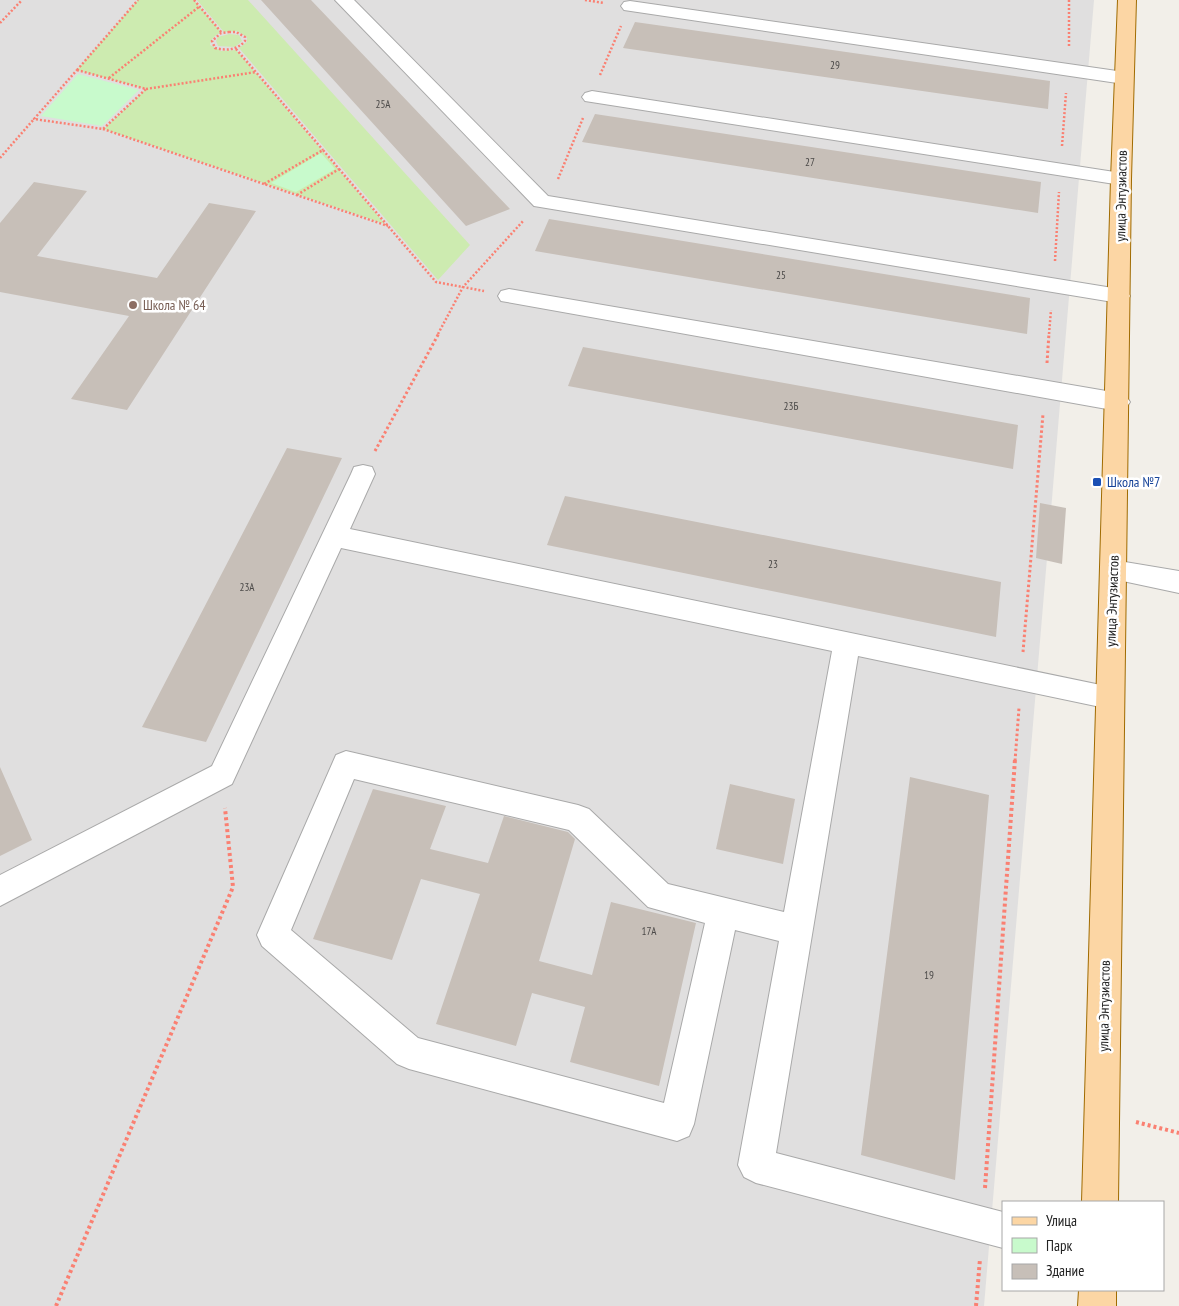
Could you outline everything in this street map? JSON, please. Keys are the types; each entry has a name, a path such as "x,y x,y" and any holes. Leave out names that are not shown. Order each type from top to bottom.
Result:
{"main road":[{"name":"улица Энтузиастов","path":"1100,1201 1118,402 1121,178 1127,0"},
{"path":"1098,1291 1098,1306"}],"lane":[{"path":"344,0 541,201 1119,296"},
{"path":"630,6 1124,78"},
{"path":"592,97 1121,178"},
{"path":"509,296 1118,402"},
{"path":"0,891 222,775 363,474"},
{"path":"334,536 1110,698"},
{"path":"1113,570 1179,582"},
{"path":"847,643 756,1165 1002,1230"},
{"path":"723,913 677,1124 409,1052 273,935 346,764 578,819 659,897 797,930"}],"path":[{"path":"0,23 22,0"},
{"path":"0,158 138,0"},
{"path":"194,0 222,33"},
{"path":"109,79 200,6"},
{"path":"236,32 245,37 242,45 236,49 221,50 212,44 212,40 215,36 222,33 236,32"},
{"path":"236,49 436,282 509,296"},
{"path":"76,70 146,89 256,72"},
{"path":"103,129 146,89"},
{"path":"34,119 103,129 388,226"},
{"path":"264,184 323,150"},
{"path":"296,195 339,169"},
{"path":"363,474 463,287 541,201"},
{"path":"56,1306 233,887 222,775"},
{"path":"1102,1114 1179,1133"}],"shaded area":[{"path":"0,0 1094,0 984,1306 0,1306"}],"green space":[{"path":"138,0 194,0 221,32 212,39 210,45 221,51 236,50 385,224 104,129 146,89 77,70"},
{"path":"197,0 248,0 470,245 438,280 239,48 247,42 247,37 237,31 224,32"},
{"path":"229,34 239,35 242,41 235,47 218,46 216,41 218,37"},
{"path":"78,74 139,90 102,126 41,116"},
{"path":"321,153 335,169 296,192 271,183"}],"building":[{"path":"261,0 311,0 510,209 466,226"},
{"path":"635,22 1050,81 1048,109 623,48"},
{"path":"595,114 1041,182 1038,213 582,142"},
{"name":"Школа № 64","path":"34,182 87,191 37,256 157,278 209,203 256,211 127,410 71,399 129,316 0,292 0,223"},
{"path":"549,219 1030,298 1027,334 535,251"},
{"path":"583,347 1018,425 1013,469 568,386"},
{"path":"287,448 342,458 206,742 142,727"},
{"path":"565,496 1001,582 996,637 547,545"},
{"path":"1040,503 1066,508 1062,564 1036,558"},
{"path":"0,767 32,840 0,856"},
{"path":"910,777 989,795 955,1180 861,1155"},
{"path":"730,784 795,799 783,864 716,849"},
{"path":"373,789 446,806 430,849 488,863 504,816 568,832 575,839 539,961 592,975 611,902 696,923 659,1086 570,1062 585,1007 532,993 516,1046 436,1024 480,894 421,879 392,960 313,939"}],"place":[{"name":"Школа № 64","path":"133,305"},
{"name":"Школа №7","path":"1097,482"}]}
